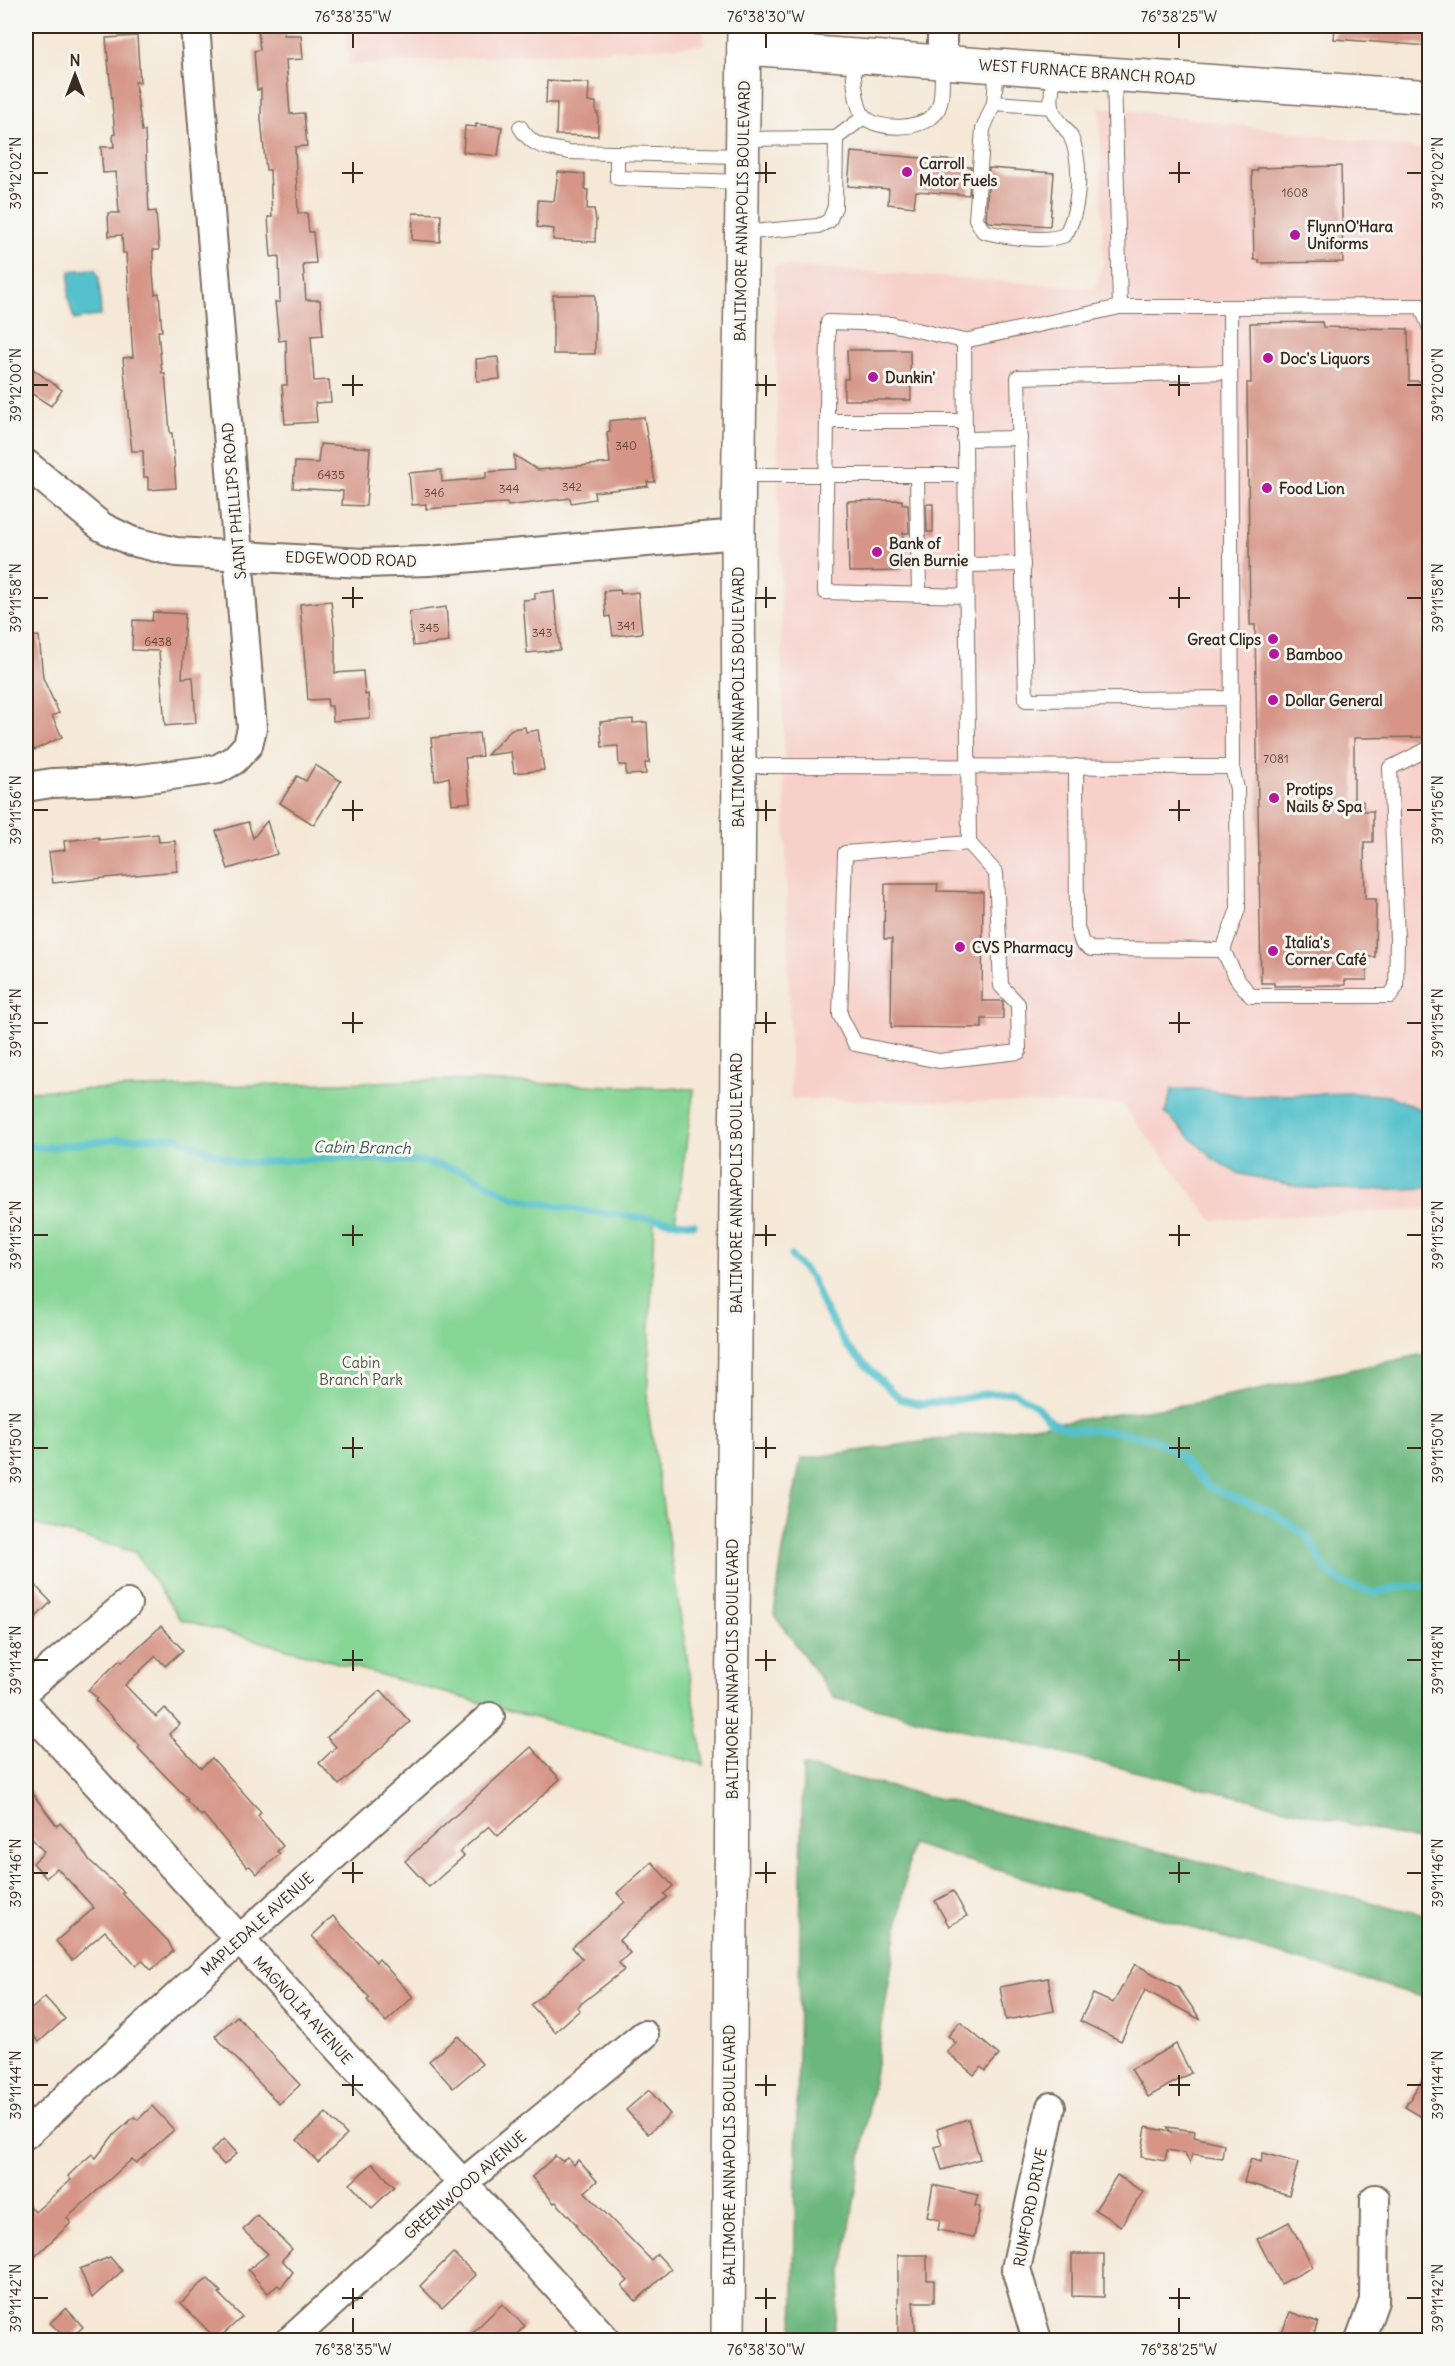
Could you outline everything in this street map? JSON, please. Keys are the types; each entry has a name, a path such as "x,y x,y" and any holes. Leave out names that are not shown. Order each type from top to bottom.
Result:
{"main road":[{"name":"WEST FURNACE BRANCH ROAD","path":"744,37 852,56 1430,98"},
{"name":"BALTIMORE ANNAPOLIS BOULEVARD","path":"728,2340 739,766 738,534 744,37"}],"street":[{"name":"SAINT PHILLIPS ROAD","path":"26,787 52,783 133,780 218,769 234,760 249,746 252,728 195,26"},
{"path":"942,26 942,62"},
{"name":"EDGEWOOD ROAD","path":"26,464 102,527 131,541 176,552 363,563 429,561 738,534"},
{"path":"26,1689 127,1604"},
{"name":"MAGNOLIA AVENUE","path":"26,1706 606,2340"},
{"name":"MAPLEDALE AVENUE","path":"26,2134 239,1940 490,1717"},
{"name":"GREENWOOD AVENUE","path":"291,2340 462,2184 644,2035"},
{"name":"RUMFORD DRIVE","path":"1037,2340 1016,2269 1051,2107"},
{"path":"1360,2340 1374,2301 1375,2199"}],"lane":[{"path":"852,56 858,106 864,117 878,125 907,127 931,118 939,108 942,62"},
{"path":"997,66 994,103 984,129 976,219 984,231 995,235 1056,239 1065,235 1073,219 1078,167 1070,135 1056,117 1052,107 1054,70"},
{"path":"1114,74 1120,307"},
{"path":"994,103 1052,107"},
{"path":"617,153 617,178 742,159 836,138 864,117"},
{"path":"520,127 528,140 544,147 568,152 742,159"},
{"path":"742,233 818,226 829,221 835,207 836,138"},
{"path":"965,596 825,592 828,322 891,324 964,341 1120,307 1421,306 1430,328"},
{"path":"1230,307 1232,766 1237,789 1238,909 1223,950 1237,979 1251,996 1390,996 1396,987 1397,939 1390,768 1430,748"},
{"path":"964,341 966,766 969,843 996,873 1001,986 1018,1004 1019,1052 939,1061 855,1044 840,1015 845,853 969,843"},
{"path":"1230,372 1018,377 1026,700 1232,698"},
{"path":"827,421 964,422"},
{"path":"964,439 1020,438"},
{"path":"739,475 964,475"},
{"path":"917,475 919,594"},
{"path":"965,565 1023,564"},
{"path":"739,766 1232,766"},
{"path":"1076,766 1077,927 1082,943 1091,949 1223,950"}],"shaded area":[{"path":"345,26 704,26 704,45 349,65"},
{"path":"1100,107 1429,150 1429,1209 1212,1220 1122,1104 791,1099 774,265 1096,288 1103,262"}],"green space":[{"name":"Cabin Branch Park","path":"446,1080 694,1089 675,1222 654,1221 647,1405 704,1765 180,1619 135,1552 26,1522 26,1091"},
{"path":"1429,1353 1429,1843 834,1698 774,1614 782,1556 801,1459 1202,1402"},
{"path":"803,1766 1429,1916 1429,1999 911,1844 832,2340 793,2340"}],"water":[{"path":"95,269 99,278 101,315 74,320 68,297 70,271"},
{"path":"1172,1089 1203,1089 1245,1096 1351,1093 1390,1096 1429,1113 1429,1188 1363,1190 1304,1188 1237,1173 1212,1158 1165,1113"}],"building":[{"path":"1335,26 1430,26 1430,46 1334,39"},
{"path":"284,28 284,35 301,35 303,59 286,60 290,114 304,113 307,146 295,147 298,213 307,213 309,232 313,232 316,263 303,264 306,300 320,300 323,335 311,336 314,381 329,380 331,402 315,403 317,422 285,424 282,385 287,385 286,340 279,341 275,302 280,302 279,256 271,257 268,217 272,217 270,170 266,170 261,119 261,89 257,90 254,51 260,50 258,30"},
{"path":"137,36 140,82 135,82 142,131 145,131 149,212 156,211 159,250 153,250 153,274 155,294 159,293 162,331 158,331 162,373 165,373 170,433 172,433 176,488 148,490 148,477 144,477 143,451 132,451 129,424 123,358 133,357 126,253 123,253 122,235 109,236 108,213 119,213 116,172 103,173 101,147 114,147 113,135 115,134 106,38"},
{"path":"547,81 589,83 588,102 596,102 598,136 556,135 557,103 546,103"},
{"path":"476,124 502,127 498,156 463,152 465,126 476,127"},
{"path":"851,152 957,161 957,166 971,167 969,195 916,191 914,207 888,204 889,189 848,186"},
{"path":"1341,166 1343,262 1259,263 1259,260 1254,260 1252,171 1257,171 1257,168"},
{"path":"989,168 1054,173 1050,226 988,222 986,219"},
{"path":"558,172 585,174 585,190 588,190 587,209 594,209 596,220 595,242 553,240 554,229 537,227 538,200 554,201"},
{"path":"413,213 441,214 440,242 412,240"},
{"path":"553,295 595,295 595,354 553,354"},
{"path":"1322,322 1323,327 1408,329 1409,381 1430,381 1430,626 1423,626 1425,737 1354,738 1354,801 1363,801 1363,811 1373,811 1373,842 1364,842 1365,899 1376,899 1375,957 1367,957 1367,980 1345,980 1345,985 1274,986 1274,983 1261,983 1255,625 1250,625 1247,383 1251,383 1250,323"},
{"path":"847,350 910,350 911,400 844,400 844,379 848,379"},
{"path":"498,357 500,379 477,381 476,359"},
{"path":"26,364 62,390 51,406 26,390"},
{"path":"644,417 655,482 647,482 648,486 594,492 595,499 571,503 570,498 508,506 507,503 426,509 426,504 412,505 409,473 441,470 442,482 486,478 486,472 515,470 514,455 538,470 610,463 607,432 610,431 609,421"},
{"path":"320,444 370,448 366,506 342,505 343,491 293,488 295,462 318,463"},
{"path":"902,500 902,504 908,504 909,533 903,533 903,571 849,572 847,501"},
{"path":"926,504 933,504 933,532 927,532"},
{"path":"620,590 621,594 638,592 642,633 613,636 610,616 606,617 604,591"},
{"path":"554,591 560,650 527,653 523,600 535,599 535,593"},
{"path":"331,601 335,638 335,673 363,671 370,718 333,721 332,706 328,706 327,699 308,700 300,604"},
{"path":"446,607 449,642 413,646 409,612"},
{"path":"153,612 185,614 182,678 193,677 196,723 165,726 159,651 132,650 133,620 152,621"},
{"path":"39,636 43,678 59,713 52,716 62,737 34,750 26,732 26,637"},
{"path":"633,719 633,723 647,722 649,763 645,763 646,774 626,775 626,765 619,765 618,746 602,747 600,722"},
{"path":"525,727 526,732 538,730 544,770 514,773 511,752 487,755 512,729"},
{"path":"479,733 482,756 465,758 470,802 452,804 449,777 435,781 431,738"},
{"path":"315,765 341,781 314,825 280,803 297,776 306,781"},
{"path":"267,821 277,854 228,869 216,831 248,822 253,838"},
{"path":"158,834 159,842 175,841 177,871 53,883 49,852 65,850 64,841"},
{"path":"885,884 938,884 937,891 983,892 982,1001 1003,1001 1003,1019 982,1019 982,1028 891,1027 892,939 884,939"},
{"path":"26,1576 51,1602 26,1627"},
{"path":"161,1626 183,1650 165,1666 156,1656 125,1685 156,1717 165,1708 180,1724 169,1734 201,1768 212,1758 261,1812 258,1816 283,1846 277,1851 280,1854 257,1874 250,1866 247,1867 203,1814 201,1816 186,1800 188,1799 138,1748 140,1746 88,1690"},
{"path":"381,1690 410,1722 339,1785 319,1763 336,1747 327,1737"},
{"path":"531,1747 560,1779 498,1836 489,1826 460,1852 464,1856 429,1887 405,1861"},
{"path":"26,1785 57,1826 60,1823 76,1840 90,1861 124,1892 122,1893 168,1941 173,1951 151,1970 142,1960 136,1966 105,1931 72,1960 56,1941 94,1908 57,1868 46,1878 33,1863 44,1852 26,1832"},
{"path":"652,1862 673,1886 664,1894 667,1897 619,1940 630,1953 619,1963 624,1970 577,2007 580,2010 555,2032 531,2005 582,1959 572,1947 625,1902 617,1893"},
{"path":"953,1891 967,1916 949,1926 935,1901"},
{"path":"333,1916 376,1962 379,1959 413,1997 386,2022 367,2000 370,1998 312,1936"},
{"path":"1135,1964 1178,1987 1201,2020 1145,1990 1121,2041 1080,2021 1093,1994 1113,2003"},
{"path":"1048,1978 1054,2011 1006,2020 1000,1987"},
{"path":"45,1997 65,2019 39,2042 26,2026 26,2014"},
{"path":"237,2016 300,2085 279,2104 215,2036"},
{"path":"960,2022 999,2055 985,2071 981,2067 974,2075 947,2052 956,2043 948,2036"},
{"path":"458,2036 482,2064 453,2088 429,2061"},
{"path":"1176,2044 1191,2073 1148,2097 1131,2069"},
{"path":"1430,2067 1430,2122 1405,2107"},
{"path":"649,2090 670,2114 648,2134 626,2110"},
{"path":"152,2106 174,2130 136,2163 132,2159 67,2218 71,2223 26,2265 26,2201 35,2212 71,2180 68,2176 75,2169 92,2154 96,2158 112,2137 134,2117 138,2120"},
{"path":"326,2113 347,2135 318,2162 297,2140"},
{"path":"968,2119 980,2159 942,2170 935,2147 942,2145 937,2129"},
{"path":"1146,2127 1171,2132 1167,2127 1195,2131 1194,2137 1224,2144 1222,2158 1192,2154 1190,2163 1184,2153 1167,2150 1165,2161 1141,2157"},
{"path":"224,2139 237,2153 224,2165 211,2151"},
{"path":"1263,2153 1298,2163 1289,2195 1244,2182 1251,2159 1261,2162"},
{"path":"555,2156 562,2161 568,2158 574,2165 578,2160 597,2181 585,2192 651,2260 657,2254 671,2269 636,2301 622,2286 628,2281 583,2236 577,2225 532,2177"},
{"path":"373,2163 394,2187 372,2208 350,2184"},
{"path":"1117,2175 1143,2192 1121,2226 1095,2210"},
{"path":"933,2185 978,2195 975,2206 980,2207 974,2237 938,2230 940,2220 927,2217"},
{"path":"257,2215 292,2249 282,2260 293,2272 281,2288 278,2285 268,2293 248,2270 268,2254 243,2230"},
{"path":"1289,2222 1313,2267 1281,2284 1257,2239"},
{"path":"453,2253 476,2275 442,2308 420,2286"},
{"path":"1072,2254 1104,2254 1104,2297 1072,2296"},
{"path":"898,2255 927,2255 927,2280 934,2280 934,2302 913,2302 916,2337 898,2338"},
{"path":"110,2257 122,2271 92,2298 80,2269"},
{"path":"208,2279 221,2292 219,2294 242,2317 217,2340 181,2303"},
{"path":"502,2304 525,2326 511,2340 465,2340"},
{"path":"66,2308 83,2327 68,2340 50,2323"},
{"path":"1290,2312 1318,2322 1312,2340 1279,2340"}],"waterway":[{"name":"Cabin Branch","path":"26,1145 43,1148 119,1139 175,1137 238,1163 343,1158 424,1162 466,1172 515,1198 585,1211 694,1224"},
{"name":"Cabin Branch","path":"791,1256 812,1279 823,1306 847,1347 900,1399 920,1404 984,1394 1014,1392 1034,1404 1052,1422 1071,1429 1111,1431 1153,1439 1173,1450 1209,1487 1269,1511 1308,1537 1326,1570 1345,1584 1376,1593 1404,1586 1430,1586"}],"place":[{"name":"Carroll Motor Fuels","path":"907,172"},
{"name":"FlynnO'Hara Uniforms","path":"1295,235"},
{"name":"Doc's Liquors","path":"1268,358"},
{"name":"Dunkin'","path":"873,377"},
{"name":"Food Lion","path":"1267,488"},
{"name":"Bank of Glen Burnie","path":"877,552"},
{"name":"Great Clips","path":"1273,639"},
{"name":"Bamboo","path":"1274,654"},
{"name":"Dollar General","path":"1273,700"},
{"name":"Protips Nails & Spa","path":"1274,798"},
{"name":"CVS Pharmacy","path":"960,947"},
{"name":"Italia's Corner Café","path":"1273,951"}]}
